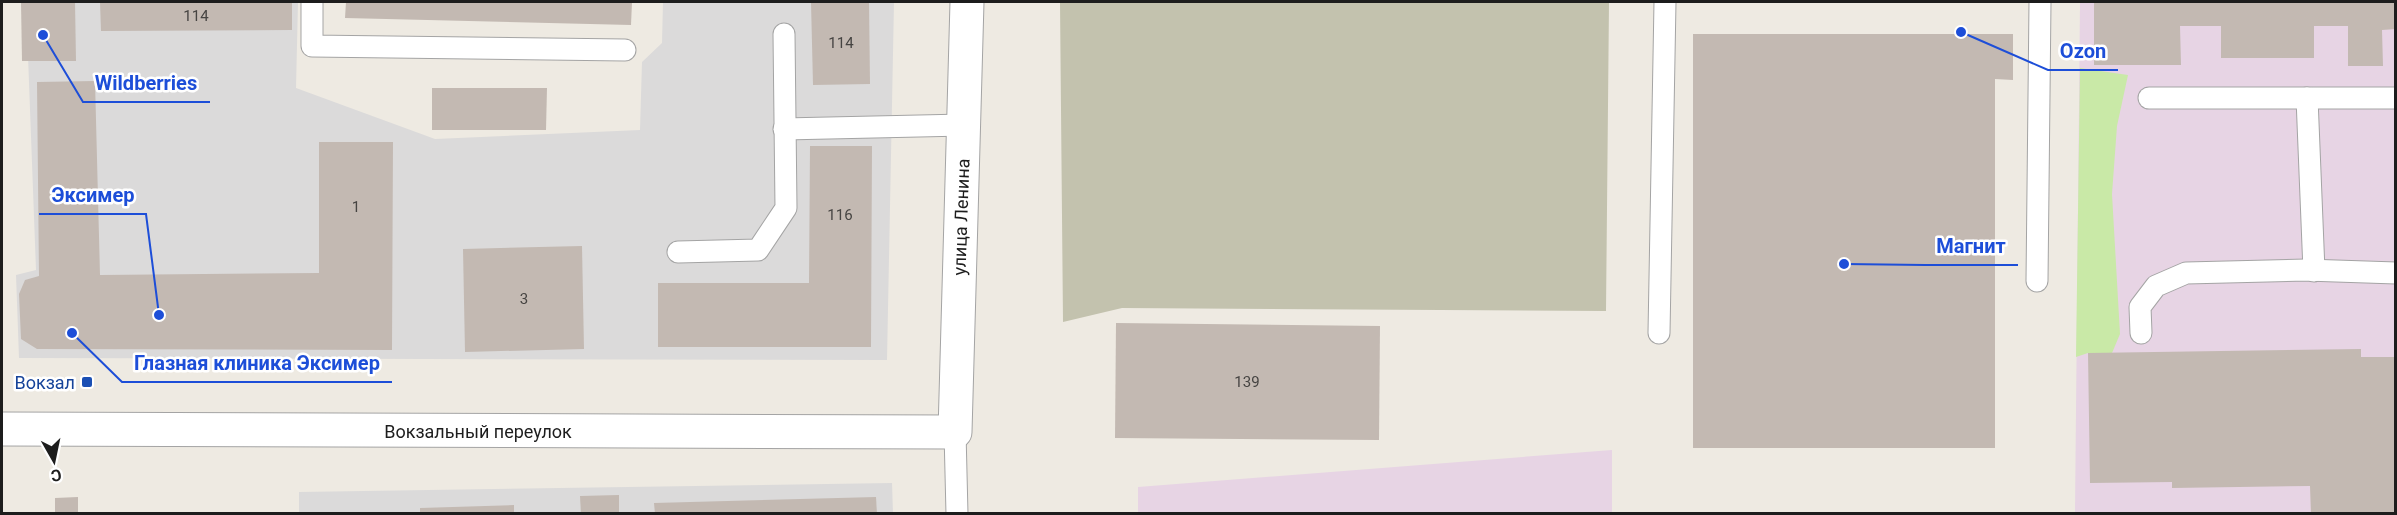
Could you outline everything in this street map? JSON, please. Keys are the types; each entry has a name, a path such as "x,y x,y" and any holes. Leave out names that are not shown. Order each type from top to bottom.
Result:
{"street":[{"name":"улица Ленина","path":"955,432 968,2"},
{"name":"Вокзальный переулок","path":"2,429 955,432"}],"lane":[{"path":"312,2 312,46 625,50"},
{"path":"1659,333 1665,2"},
{"path":"2037,281 2040,2"},
{"path":"678,252 758,250 786,208 784,34"},
{"path":"2149,98 2396,98"},
{"path":"2307,98 2314,271"},
{"path":"784,129 964,125"},
{"path":"2141,333 2140,307 2156,286 2186,273 2314,271 2396,273"},
{"path":"955,432 957,513"}],"shaded area":[{"path":"26,2 298,2 296,88 435,139 640,130 642,62 662,43 663,2 894,2 887,360 19,358 16,275 36,270"},
{"path":"1060,2 1609,2 1606,311 1122,308 1063,322"},
{"path":"2080,2 2395,2 2395,513 2075,513"},
{"path":"1612,450 1612,513 1138,513 1138,487"},
{"path":"892,483 893,514 299,514 299,492"}],"green space":[{"path":"2080,68 2128,75 2117,126 2112,194 2120,334 2112,353 2088,353 2076,357"}],"building":[{"path":"21,2 75,2 76,61 22,61"},
{"path":"100,2 292,2 292,30 101,31"},
{"path":"346,2 632,2 631,25 345,18"},
{"path":"811,2 869,2 870,84 813,85"},
{"path":"2094,2 2396,2 2396,29 2382,30 2383,66 2348,66 2348,26 2314,26 2314,58 2221,58 2221,26 2180,26 2181,65 2094,65"},
{"path":"1693,34 2013,34 2013,80 1995,79 1995,448 1693,448"},
{"path":"95,81 100,275 319,273 319,142 393,142 392,350 37,349 21,339 19,294 25,280 39,276 37,82"},
{"path":"432,88 547,88 546,130 432,130"},
{"path":"810,146 872,146 871,347 658,347 658,283 809,283"},
{"path":"582,246 584,349 465,352 463,249"},
{"path":"1116,323 1380,326 1379,440 1115,438"},
{"path":"2361,349 2361,357 2396,357 2396,514 2311,514 2310,486 2172,488 2172,482 2090,483 2088,353"},
{"path":"619,495 619,514 581,514 580,496"},
{"path":"78,497 78,514 55,514 55,498"},
{"path":"876,497 877,514 655,514 654,503"},
{"path":"514,505 514,514 420,514 420,508"}],"place":[{"name":"Ozon","path":"1961,32"},
{"name":"Wildberries","path":"43,35"},
{"name":"Магнит","path":"1844,264"},
{"name":"Эксимер","path":"159,315"},
{"name":"Глазная клиника Эксимер","path":"72,333"},
{"name":"Вокзал","path":"87,382"}]}
